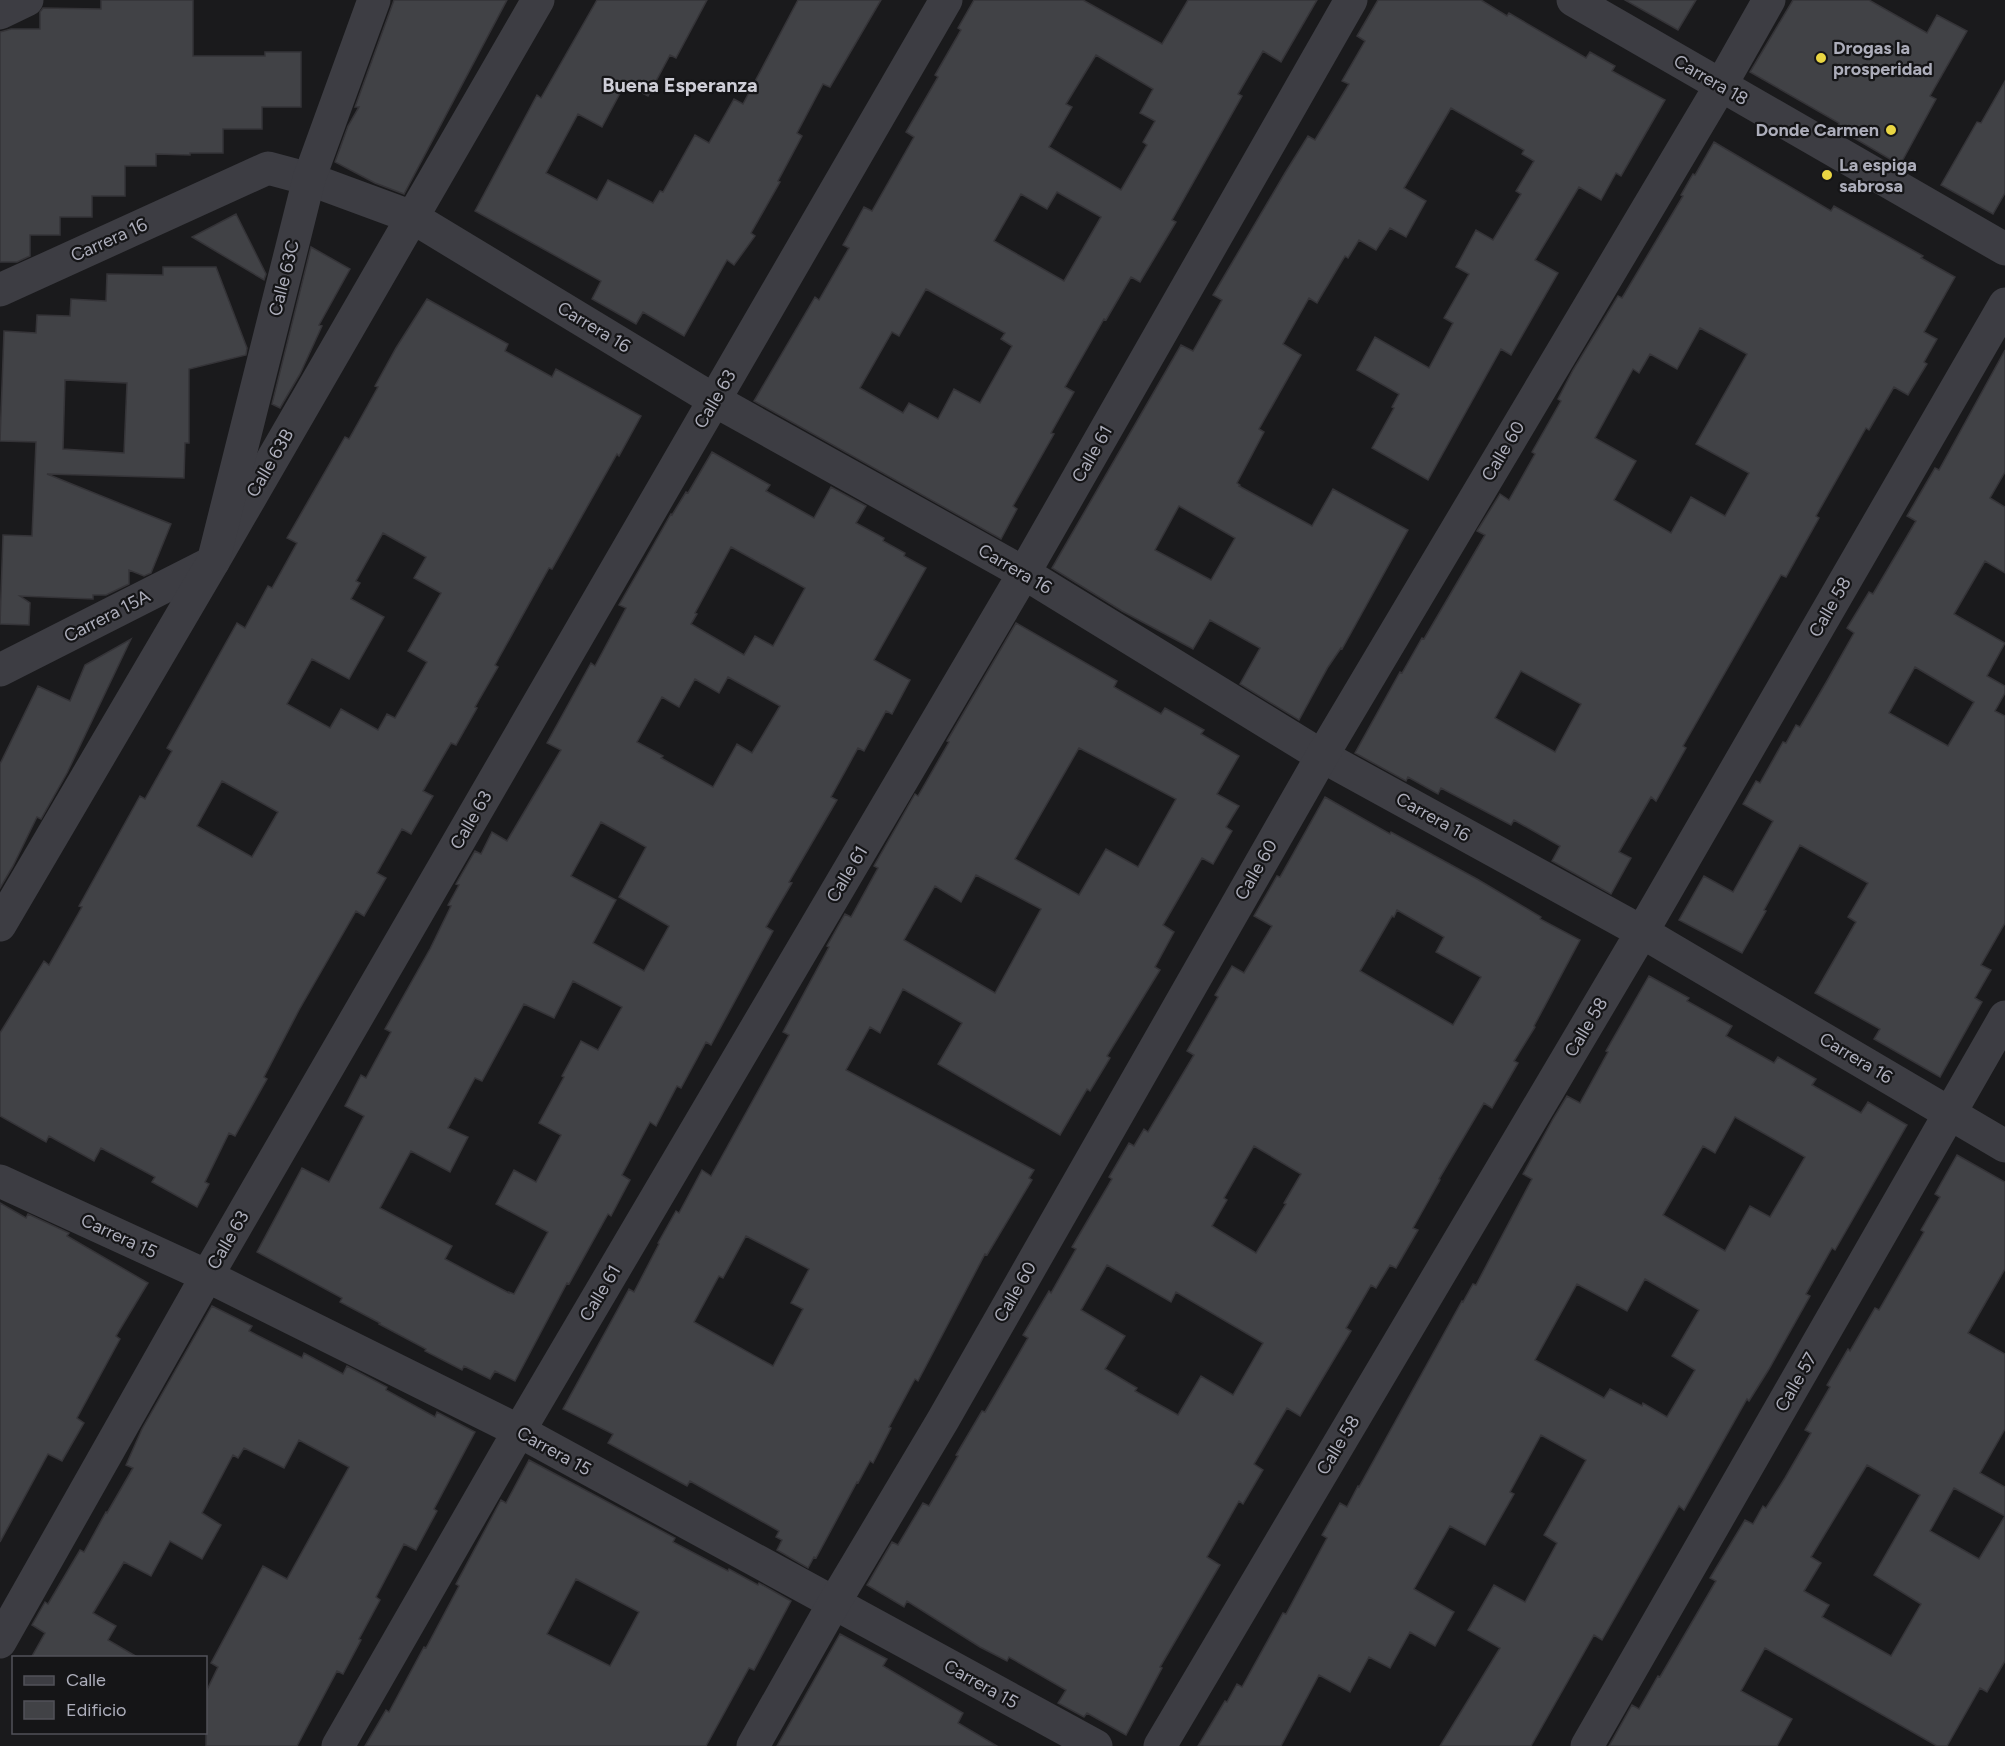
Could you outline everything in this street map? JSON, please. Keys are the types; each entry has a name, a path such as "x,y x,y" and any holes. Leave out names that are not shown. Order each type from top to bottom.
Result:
{"street":[{"path":"0,13 27,0"},
{"name":"Calle 63C","path":"213,562 309,179 374,0"},
{"name":"Calle 63B","path":"0,925 538,0"},
{"name":"Calle 63","path":"0,1642 207,1276 946,0"},
{"name":"Calle 61","path":"338,1746 519,1431 1024,573 1351,0"},
{"name":"Carrera 18","path":"1573,0 2005,249"},
{"name":"Calle 60","path":"753,1746 943,1420 1322,756 1721,85 1769,0"},
{"name":"Carrera 16","path":"0,290 268,168 309,179 412,217 714,400 1024,573 1322,756 1642,932 2005,1146"},
{"name":"Calle 58","path":"1160,1746 1642,932 2005,304"},
{"name":"Carrera 15A","path":"0,670 213,562"},
{"name":"Calle 57","path":"1587,1746 2005,1017"},
{"name":"Carrera 15","path":"0,1181 207,1276 519,1431 1096,1746"}],"building":[{"path":"101,0 193,0 193,56 265,56 265,52 301,52 301,107 262,107 262,129 223,129 223,153 156,154 156,166 125,166 125,196 92,196 92,217 60,217 60,235 30,235 30,256 17,262 0,262 0,32 11,29 40,29 40,12 43,8 101,9"},
{"path":"394,0 507,0 404,194 375,183 335,162 348,126 359,107 355,107"},
{"path":"597,0 707,0 676,58 670,55 648,96 625,84 602,127 578,114 546,173 597,200 608,180 653,203 660,191 663,192 695,135 709,143 734,99 743,104 798,0 881,0 830,87 823,84 797,133 802,136 778,181 780,182 751,233 755,236 734,265 727,260 684,336 643,312 636,324 592,299 601,281 475,211 537,95 541,98"},
{"path":"974,0 1083,0 1162,44 1188,0 1317,0 1281,62 1263,51 1238,94 1242,96 1172,220 1176,222 1140,282 1131,277 1106,320 1104,319 1065,387 1074,392 1051,433 1054,434 1013,506 1017,509 1001,539 754,401 815,297 819,300 849,248 843,245 864,207 872,211 914,137 906,132 938,77 935,75 961,30 958,28","holes":["1096,55 1153,89 1140,113 1155,121 1143,142 1147,145 1121,190 1049,147 1072,107 1066,104","1057,192 1101,217 1064,281 994,241 1021,194 1047,209","926,289 1005,333 1001,339 1012,346 980,403 954,389 938,419 909,403 903,413 860,388 892,332 899,336"]},
{"path":"1378,0 1481,0 1507,16 1509,13 1586,58 1590,52 1615,66 1612,71 1665,100 1621,176 1616,173 1601,200 1579,187 1535,260 1558,273 1511,355 1501,349 1428,480 1372,448 1399,394 1357,370 1375,337 1429,368 1453,323 1444,318 1469,274 1456,267 1476,230 1493,240 1521,194 1516,191 1534,161 1522,154 1524,150 1451,108 1404,188 1426,201 1406,237 1390,228 1376,250 1359,240 1348,258 1345,256 1317,303 1309,298 1283,344 1301,355 1259,429 1264,432 1237,483 1312,526 1333,489 1408,530 1342,649 1328,667 1299,720 1240,684 1260,648 1210,620 1193,649 1122,611 1052,568 1181,345 1193,351 1222,300 1213,295 1285,173 1308,136 1315,140 1349,84 1342,81 1365,41 1357,36","holes":["1179,506 1235,538 1211,580 1155,550"]},
{"path":"1625,0 1696,0 1678,30"},
{"path":"1793,0 1869,0 1927,33 1937,15 1967,31 1930,96 1936,99 1900,165 1837,128 1839,123 1750,72"},
{"path":"2005,81 2005,193 1993,214 1941,185 1977,122 1981,123"},
{"path":"1714,142 1831,211 1834,206 1923,256 1921,258 1955,277 1924,332 1937,339 1924,362 1927,364 1908,395 1894,387 1869,430 1866,428 1816,516 1819,518 1786,577 1781,575 1683,746 1686,748 1656,801 1651,797 1619,852 1631,858 1611,894 1552,861 1560,846 1514,820 1511,825 1441,788 1438,794 1408,777 1406,781 1355,753 1400,672 1402,673 1422,638 1424,639 1485,535 1477,531 1500,494 1509,500 1535,454 1532,452 1561,401 1558,399 1573,370 1618,296 1622,298 1683,196 1681,195 1693,174 1695,175","holes":["1700,328 1747,354 1696,444 1749,473 1725,516 1691,497 1671,533 1614,500 1636,461 1595,438 1633,369 1639,373 1650,354 1677,369","1521,671 1581,704 1555,752 1495,718"]},
{"path":"236,214 266,274 264,280 192,237"},
{"path":"311,247 350,269 319,325 322,326 300,374 280,408 272,404"},
{"path":"163,267 216,267 247,348 246,355 189,369 189,443 185,443 184,478 47,474 171,524 151,573 144,576 129,570 129,584 106,595 93,595 93,599 20,596 30,603 29,625 0,624 3,535 32,536 36,442 0,441 4,331 36,333 37,315 70,316 71,299 106,301 107,274 163,275","holes":["65,380 127,383 124,453 63,449"]},
{"path":"427,299 508,344 505,351 552,377 556,369 641,416 552,569 549,568 495,665 498,667 456,745 451,743 423,791 433,796 411,834 402,829 377,873 386,878 364,916 356,911 299,1010 264,1077 267,1079 235,1136 229,1133 205,1182 209,1184 197,1207 152,1182 155,1177 101,1148 94,1161 49,1136 46,1142 0,1116 0,1033 44,961 49,965 140,796 145,799 172,751 167,748 237,623 245,628 268,586 272,588 297,543 287,538 345,437 349,439 378,387 375,386","holes":["383,533 426,557 414,578 441,593 408,651 427,662 395,718 387,714 378,730 341,709 330,728 287,704 312,659 349,679 384,617 351,599 360,583 356,581","222,781 278,812 252,857 197,826"]},
{"path":"2005,350 2005,472 1990,498 2005,507 2005,573 1985,561 1954,614 2005,643 1987,676 2005,686 2005,693 1995,711 2005,716 2005,923 1981,965 1991,970 1975,998 1982,1002 1940,1077 1874,1039 1880,1029 1815,993 1856,922 1848,917 1868,883 1800,845 1742,953 1679,920 1704,876 1733,892 1773,821 1743,804 1756,781 1760,783 1783,742 1786,743 1796,725 1800,727 1827,681 1854,633 1847,628 1869,592 1873,594 1916,521 1907,516 1935,468 1939,470","holes":["1915,667 1974,702 1948,746 1889,713"]},
{"path":"712,452 770,485 766,491 814,518 831,487 866,506 856,523 884,538 883,541 905,553 904,556 926,568 874,660 910,680 892,714 886,711 864,751 858,748 831,797 837,800 789,882 792,883 766,927 773,931 711,1045 706,1042 681,1088 677,1086 656,1126 650,1122 622,1175 630,1180 611,1216 608,1214 569,1284 567,1283 515,1381 495,1371 490,1379 464,1366 462,1370 425,1351 426,1349 340,1302 342,1298 257,1252 302,1168 329,1182 364,1116 345,1106 361,1075 366,1078 391,1032 385,1029 430,949 451,906 448,905 459,885 456,884 475,851 481,854 492,832 507,841 561,750 547,743 591,663 595,666 626,608 619,605 671,514 686,492 688,493","holes":["731,547 805,588 773,646 755,636 744,655 691,624 697,614 695,613","728,677 780,706 752,753 737,744 713,787 637,742 662,697 679,707 695,679 719,693","601,822 646,847 619,897 669,926 644,971 593,943 616,900 571,876","573,981 622,1007 598,1050 581,1041 562,1076 564,1077 539,1123 561,1135 536,1182 514,1170 496,1204 548,1232 514,1294 445,1259 452,1246 380,1208 411,1151 450,1172 468,1137 448,1128 475,1078 482,1081 524,1004 554,1018"]},
{"path":"1016,623 1117,681 1114,687 1161,714 1165,708 1204,730 1201,734 1239,756 1217,794 1239,806 1226,827 1232,831 1213,864 1202,858 1163,925 1174,932 1155,967 1160,970 1107,1056 1110,1058 1090,1091 1087,1089 1060,1135 938,1064 962,1023 903,989 880,1033 870,1027 846,1070 1034,1170 1029,1178 1032,1180 987,1255 985,1254 918,1381 915,1379 873,1463 870,1461 816,1558 814,1557 808,1568 777,1550 782,1540 776,1537 779,1531 690,1481 687,1486 608,1443 613,1434 563,1409 629,1289 634,1292 658,1243 676,1211 679,1213 702,1170 711,1176 789,1035 783,1032 829,947 827,946 845,914 851,917 878,868 874,866 915,794 918,796 949,742 947,741","holes":["1079,748 1176,799 1138,867 1106,849 1079,895 1015,859","976,875 1041,909 995,993 904,940 935,886 961,902","746,1236 809,1269 791,1303 803,1309 773,1366 694,1322 719,1276 723,1278"]},
{"path":"131,639 67,773 41,819 37,817 0,888 0,764 38,686 70,701 85,665"},
{"path":"1325,797 1477,879 1541,917 1540,919 1580,940 1535,1027 1514,1061 1518,1063 1492,1108 1484,1103 1439,1179 1413,1228 1418,1230 1396,1268 1390,1265 1376,1288 1371,1285 1346,1328 1351,1331 1300,1416 1287,1408 1254,1464 1263,1470 1243,1504 1239,1501 1207,1557 1220,1565 1160,1667 1162,1668 1126,1735 1087,1713 1084,1717 1058,1703 1066,1690 1009,1657 1007,1661 980,1647 907,1601 904,1607 867,1585 892,1542 898,1545 923,1503 929,1506 982,1411 985,1412 1028,1338 1023,1335 1049,1291 1051,1293 1076,1249 1072,1247 1112,1179 1109,1177 1129,1143 1134,1146 1144,1129 1148,1132 1194,1055 1187,1051 1218,997 1215,995 1232,966 1244,973 1272,926 1254,916 1277,876 1280,877","holes":["1397,910 1444,937 1436,952 1481,977 1453,1025 1360,971","1254,1146 1301,1174 1284,1203 1286,1204 1256,1253 1212,1226 1227,1200 1224,1198","1107,1265 1171,1302 1176,1292 1263,1343 1233,1395 1201,1376 1178,1415 1135,1391 1137,1388 1105,1369 1125,1336 1081,1310"]},
{"path":"1649,976 1689,998 1687,1001 1732,1026 1726,1036 1774,1063 1778,1057 1816,1079 1812,1085 1861,1113 1868,1102 1907,1125 1835,1250 1832,1248 1806,1294 1810,1296 1769,1369 1749,1401 1747,1399 1684,1510 1679,1506 1602,1640 1594,1635 1531,1746 1440,1746 1500,1648 1468,1630 1494,1585 1525,1602 1557,1543 1544,1535 1586,1460 1541,1435 1510,1492 1514,1494 1485,1545 1450,1526 1414,1589 1454,1612 1435,1646 1410,1632 1390,1668 1369,1657 1350,1692 1319,1675 1281,1746 1198,1746 1237,1684 1242,1687 1283,1613 1286,1614 1327,1538 1322,1535 1340,1503 1347,1507 1462,1301 1473,1284 1476,1285 1532,1179 1523,1174 1553,1119 1567,1096 1580,1103 1608,1052 1606,1051","holes":["1735,1117 1805,1157 1770,1217 1750,1206 1725,1251 1663,1215 1703,1146 1715,1153","1645,1279 1699,1310 1672,1356 1695,1370 1667,1417 1643,1403 1642,1406 1610,1389 1604,1398 1535,1360 1577,1284 1627,1311"]},
{"path":"1957,1155 2005,1182 2005,1269 1968,1333 2005,1354 2005,1429 1980,1473 2005,1487 2005,1516 2005,1661 1987,1692 1980,1688 1947,1746 1937,1746 1765,1648 1741,1691 1792,1719 1777,1746 1609,1746 1632,1705 1639,1709 1658,1676 1660,1677 1716,1581 1710,1578 1745,1520 1753,1524 1763,1506 1766,1508 1785,1478 1811,1433 1805,1430 1830,1387 1827,1385 1875,1308 1879,1310 1924,1232 1921,1230 1940,1197 1935,1194","holes":["1867,1465 1920,1495 1874,1575 1921,1604 1891,1656 1822,1617 1829,1605 1804,1591 1821,1563 1811,1557","1954,1488 2005,1516 1979,1559 1930,1531"]},
{"path":"0,1203 26,1218 28,1214 69,1233 67,1236 148,1283 116,1336 120,1339 77,1418 84,1423 62,1461 48,1454 0,1542"},
{"path":"212,1306 252,1326 249,1331 302,1358 304,1353 343,1374 347,1366 387,1387 386,1390 435,1417 437,1412 475,1432 434,1509 437,1511 416,1550 404,1544 376,1597 380,1600 343,1674 337,1671 297,1746 206,1746 206,1734 207,1690 218,1667 211,1663 263,1566 287,1579 349,1467 299,1440 284,1468 244,1448 238,1458 233,1455 202,1513 221,1525 202,1559 170,1541 151,1576 124,1562 93,1613 116,1626 108,1640 136,1656 32,1656 45,1633 32,1625 45,1602 48,1604 80,1550 84,1552 133,1468 126,1465 142,1429"},
{"path":"529,1460 675,1538 673,1542 791,1601 754,1670 749,1668 706,1746 365,1746 386,1710 389,1712 424,1647 426,1648 459,1586 456,1584 501,1500 506,1503","holes":["576,1579 639,1612 610,1666 547,1634"]},
{"path":"840,1634 887,1659 883,1666 963,1713 958,1723 997,1746 777,1746"}],"place":[{"name":"Drogas la prosperidad","path":"1821,58"},
{"name":"Donde Carmen","path":"1891,130"},
{"name":"La espiga sabrosa","path":"1827,175"}],"district":[{"name":"Buena Esperanza","path":"680,85"}]}
